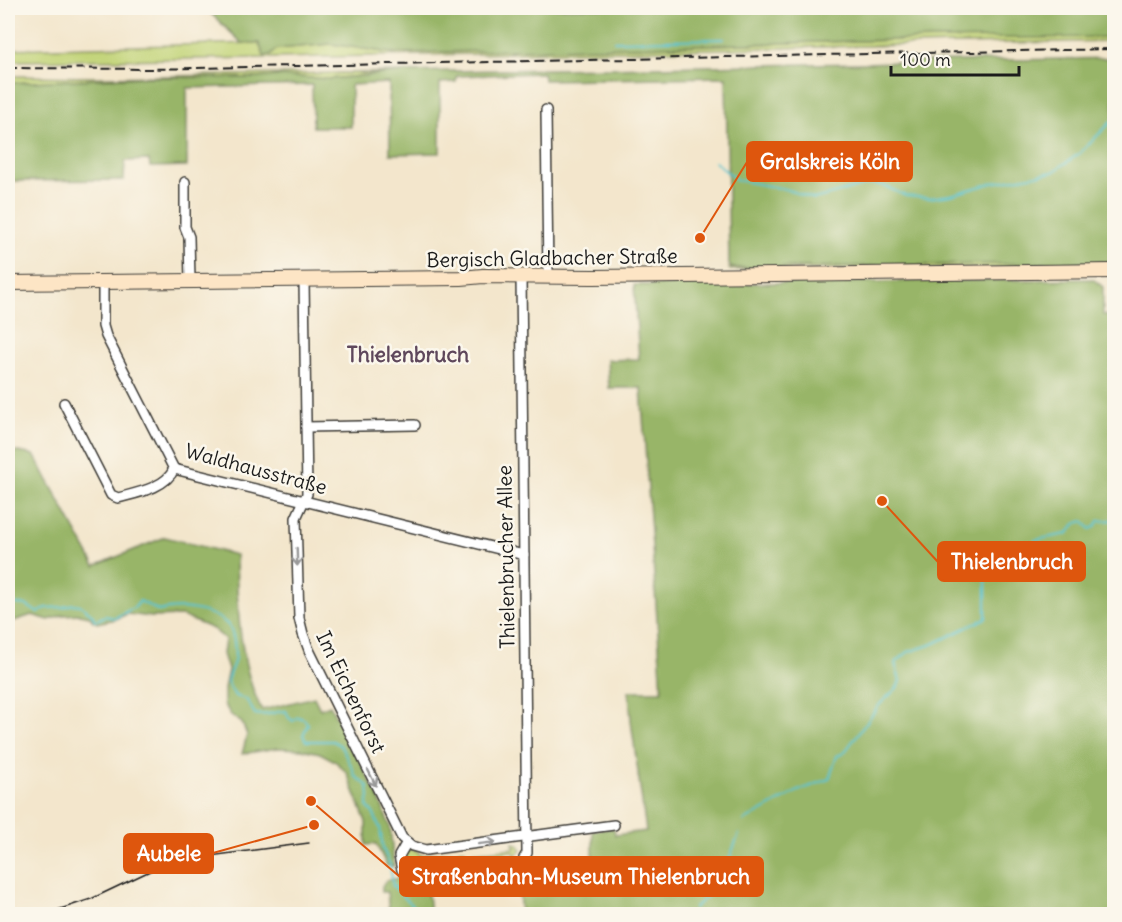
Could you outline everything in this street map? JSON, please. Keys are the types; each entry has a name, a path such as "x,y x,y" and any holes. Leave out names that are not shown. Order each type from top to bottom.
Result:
{"main road":[{"name":"Bergisch Gladbacher Straße","path":"8,284 521,276 1114,271"}],"street":[{"path":"546,110 548,276"},
{"path":"185,182 185,227 189,237 190,281"},
{"name":"Thielenbrucher Allee","path":"521,276 527,838 527,853 524,858"},
{"name":"Im Eichenforst","path":"304,280 307,494 296,518 299,618 303,634 393,820 407,842"},
{"name":"Waldhausstraße","path":"103,282 103,326 106,336 174,469 524,555"},
{"path":"64,403 111,495 118,498 143,491 170,478 174,469"},
{"path":"306,427 415,425"},
{"path":"410,873 403,872 400,867 399,856 407,842 426,850 614,825"},
{"path":"8,907 8,915"}],"green space":[{"path":"205,8 1114,8 1114,37 932,39 404,53 331,44 277,49 270,55 264,56 259,43 242,43"},
{"path":"1056,36 1114,37 1114,41 275,58 8,61 8,49 259,43 264,56 270,55 277,49 331,44 404,53"},
{"path":"1114,58 1114,262 732,268 729,265 726,77 544,80 543,73 457,76 456,82 440,83 440,153 390,154 389,83 351,85 351,127 313,127 312,85 187,88 187,166 150,167 149,160 125,161 124,180 8,181 8,83 147,77 257,78 277,76 330,79 404,72"},
{"path":"404,72 330,79 277,76 257,78 147,77 8,83 8,76 100,77"},
{"path":"1114,262 1114,267 730,270 729,268"},
{"path":"1093,279 1103,287 1103,315 1114,315 1114,914 521,914 518,883 521,866 593,859 593,831 614,828 615,835 646,831 629,691 662,691 641,388 609,388 607,360 639,359 634,285"},
{"path":"8,450 34,455 95,566 165,537 236,555 244,655 254,693 262,710 314,697 320,709 330,705 377,794 390,826 394,866 387,866 376,844 366,845 366,822 347,773 335,761 320,753 302,749 277,748 242,754 247,735 242,723 231,715 224,704 224,688 228,670 223,654 225,639 213,629 182,616 152,617 127,614 97,623 90,616 79,614 63,615 49,620 32,615 8,623"},
{"path":"513,843 518,844 521,850 515,856 514,851 410,863 410,870 404,868 403,854 409,849 420,855 457,852 460,849 467,853 515,848"},
{"path":"402,878 410,889 428,894 430,914 389,914 387,892 382,892 382,886 387,880"}],"waterway":[{"path":"614,41 724,39"},
{"path":"715,162 737,180 785,189 814,199 870,184 882,185 906,196 929,198 1053,172 1080,153 1114,119"},
{"path":"1010,560 1030,554 1035,540 1067,534 1076,523 1084,521 1090,529 1095,527 1098,521 1114,520"},
{"path":"744,821 798,791 829,779 837,756 844,753 880,704 897,688 900,681 895,663 908,652 933,644 986,618 986,570"},
{"path":"8,603 26,605 38,613 46,608 80,605 92,614 95,621 105,616 115,618 135,607 140,601 159,611 176,608 194,610 221,619 229,627 234,639 235,659 227,682 235,696 246,699 255,714 264,715 286,711 293,721 298,717 304,719 308,724 303,735 306,741 333,741 340,745 355,776 368,786 367,806 380,828 393,886 414,907 417,914"},
{"path":"694,908 727,878 729,859 739,834"}],"tram line":[{"path":"45,914 91,899 171,861 309,843"}],"railway":[{"path":"8,68 150,69 1114,49"}],"place":[{"name":"Gralskreis Köln","path":"700,238"},
{"name":"Thielenbruch","path":"882,501"},
{"name":"Straßenbahn-Museum Thielenbruch","path":"311,801"},
{"name":"Aubele","path":"314,825"}],"district":[{"name":"Thielenbruch","path":"408,355"}]}
